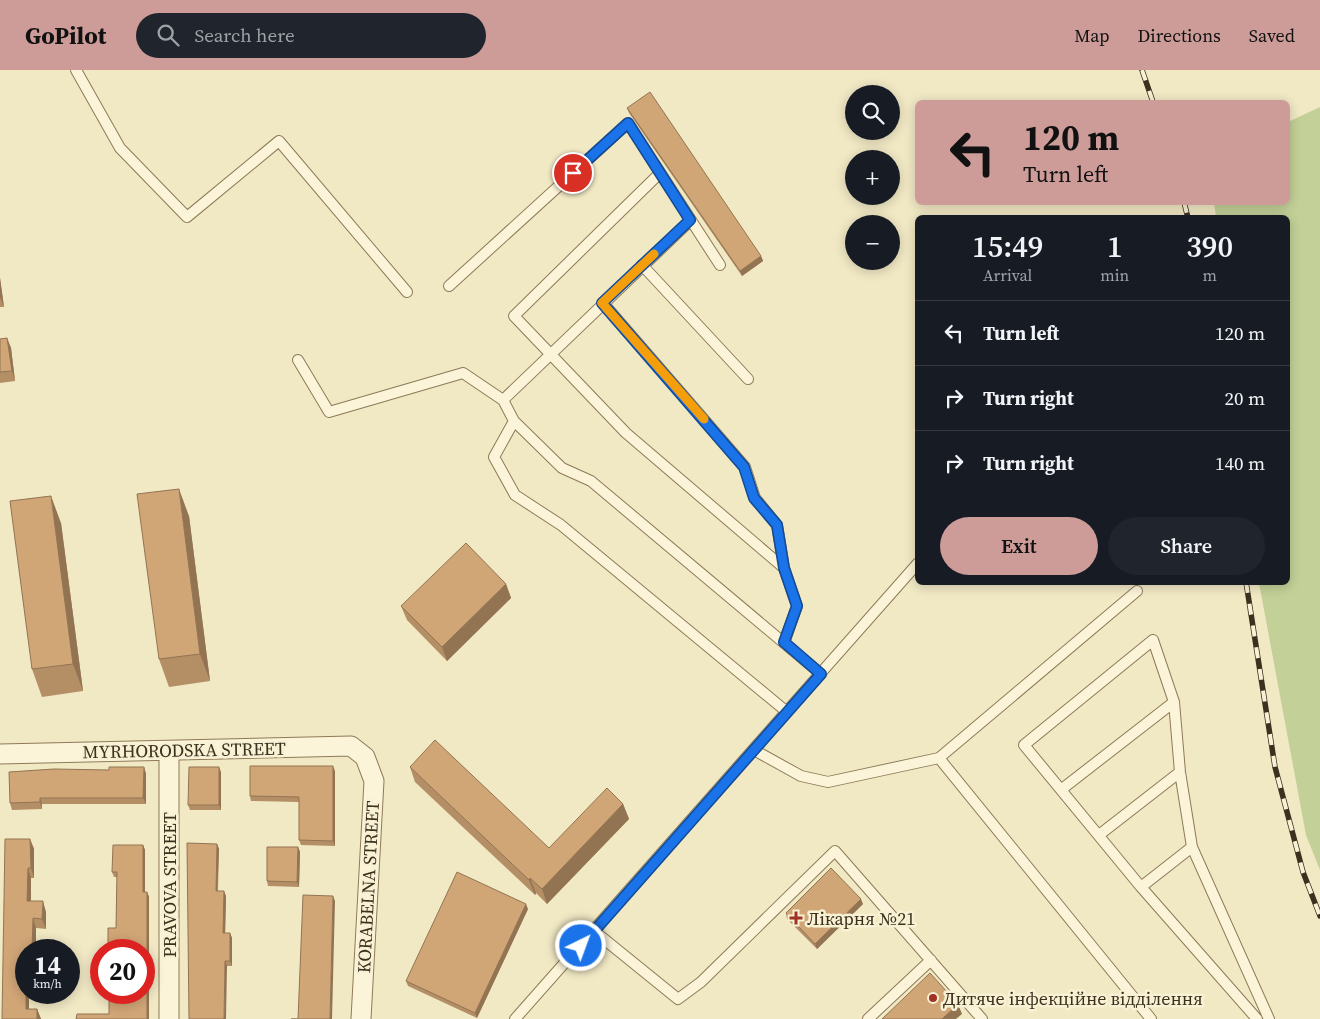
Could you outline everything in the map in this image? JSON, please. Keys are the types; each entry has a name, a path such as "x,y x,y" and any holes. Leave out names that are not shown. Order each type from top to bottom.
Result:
{"street":[{"name":"MYRHORODSKA STREET","path":"0,754 351,746 365,758"},
{"name":"PRAVOVA STREET","path":"168,1019 169,751"},
{"name":"KORABELNA STREET","path":"361,1019 374,781 365,758"}],"lane":[{"path":"76,70 120,148 187,217 280,141 407,292"},
{"path":"449,286 628,123 720,265"},
{"path":"660,174 514,316 626,434 784,568"},
{"path":"503,400 690,220"},
{"path":"642,265 748,379"},
{"path":"602,303 744,467 754,498 777,525 784,568 797,606 784,642"},
{"path":"298,360 329,412 463,373 503,400 514,421 562,468 591,481 821,674"},
{"path":"514,421 494,457 516,495 561,525 787,712"},
{"path":"516,1019 915,566"},
{"path":"754,750 801,776 828,782 939,758 1137,591"},
{"path":"1257,1019 1141,887 1024,745 1153,640 1174,702 1180,772 1192,847 1270,1019"},
{"path":"1062,789 1174,702"},
{"path":"939,758 1151,1019"},
{"path":"1099,835 1180,772"},
{"path":"1141,887 1192,847"},
{"path":"594,931 678,999 701,982 836,851 981,1019"},
{"path":"868,1019 932,960"}],"green space":[{"path":"1320,107 1320,870 1306,835 1259,585 1290,585 1290,215 1216,215 1214,205 1290,205 1290,121"}],"building":[{"path":"650,92 761,256 740,271 627,108"},
{"path":"7,338 12,371 0,372 0,339"},
{"path":"179,489 200,654 159,659 137,494"},
{"path":"51,496 73,664 32,669 10,501"},
{"path":"466,543 506,584 442,647 401,606"},
{"path":"435,740 549,848 607,788 623,804 542,889 530,878 529,880 410,767"},
{"path":"250,766 333,766 333,841 299,840 299,797 250,796"},
{"path":"109,767 144,767 143,798 40,798 40,802 10,803 9,772 54,769 109,770"},
{"path":"189,767 219,767 219,805 188,805"},
{"path":"5,839 30,839 31,868 28,868 27,901 43,901 42,919 33,918 32,939 15,939 15,1004 26,1004 26,1009 37,1009 37,1019 2,1019"},
{"path":"187,843 217,844 216,891 224,891 223,933 230,933 230,961 225,961 224,1019 189,1019"},
{"path":"113,845 143,845 143,892 147,892 147,939 108,939 108,928 116,928 117,872 112,872"},
{"path":"267,847 298,847 297,882 267,881"},
{"path":"831,868 861,899 815,944 786,913"},
{"path":"457,872 526,904 475,1013 406,981"},
{"path":"303,895 333,896 330,1019 298,1019"},
{"name":"Дитяче інфекційне відділення","path":"930,973 958,1004 942,1019 882,1019"},
{"path":"109,1004 147,1004 147,1019 76,1019 77,1014 109,1014"}],"railway":[{"path":"1142,70 1152,100"},
{"path":"1185,205 1187,215"},
{"path":"1246,585 1275,767 1303,872 1320,916"}],"slow traffic":[{"path":"654,254 602,303 704,419"}],"place":[{"name":"Лікарня №21","path":"796,918"},
{"name":"Дитяче інфекційне відділення","path":"933,998"}],"route":[{"path":"573,173 628,123 690,220 602,303 744,467 754,498 777,525 784,568 797,606 784,642 821,674 581,946"}]}
